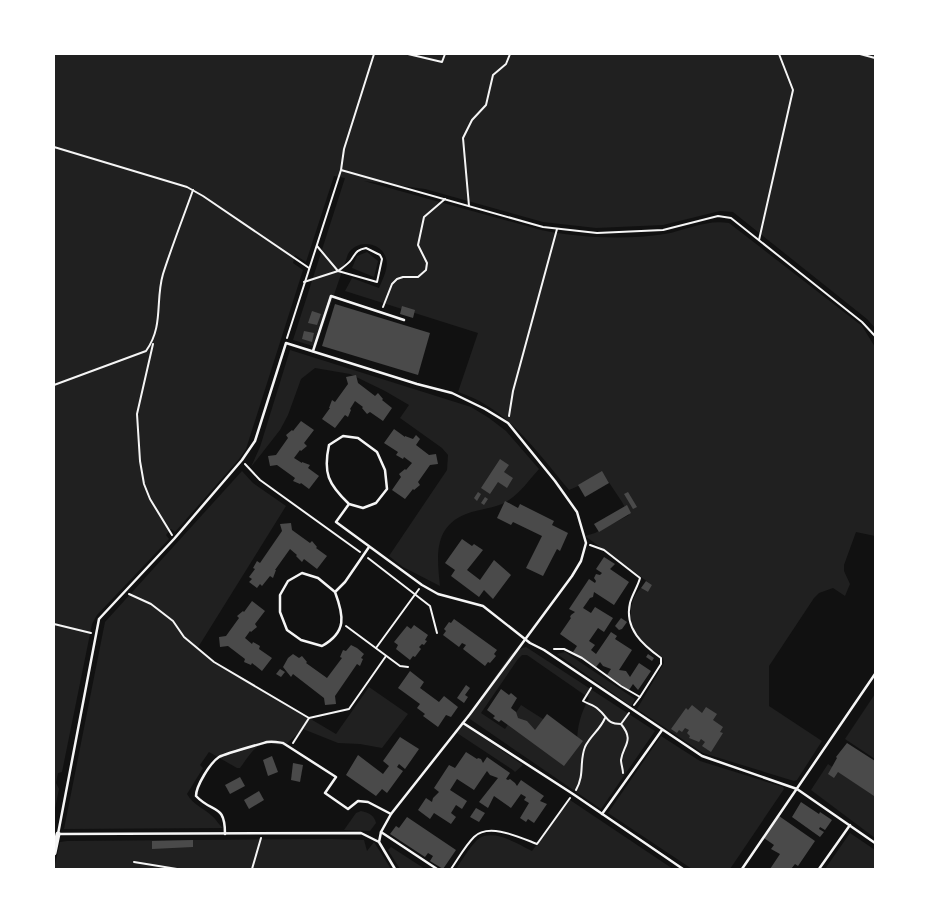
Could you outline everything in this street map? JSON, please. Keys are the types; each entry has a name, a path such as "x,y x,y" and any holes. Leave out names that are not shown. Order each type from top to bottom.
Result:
{"street":[{"path":"54,853 58,834"}],"lane":[{"path":"313,351 331,296 404,320"},
{"path":"379,842 381,832 391,814 526,639 572,576 581,561 586,543 578,512 508,423 485,408 452,393 286,343 255,441 242,460 174,539 98,619 58,834 361,834 379,842 395,869"},
{"path":"343,436 358,438 377,452 385,470 387,489 376,503 363,508 349,504 336,491 329,477 326,461 330,445 343,436"},
{"path":"349,504 336,522 422,585 438,594 483,606 526,639 702,756 797,789 875,844"},
{"path":"335,592 345,582 369,547"},
{"path":"302,573 318,578 335,592 342,611 342,623 333,640 322,646 301,640 287,630 280,612 280,595 288,581 302,573"},
{"path":"742,869 875,674"},
{"path":"462,723 573,794 683,869"},
{"path":"602,814 662,730"},
{"path":"225,834 225,820 222,815 217,810 202,803 196,796 196,790 214,761 221,756 267,742 276,741 336,777 325,793 348,809 358,801 368,802 391,814"},
{"path":"820,869 850,825"},
{"path":"381,832 437,869"}],"path":[{"path":"286,343 341,170 344,149 374,54"},
{"path":"408,54 442,62 446,54"},
{"path":"469,206 463,138 472,120 486,106 493,75 506,64 510,54"},
{"path":"759,240 793,90 779,54"},
{"path":"860,54 875,58"},
{"path":"54,147 193,190 309,268"},
{"path":"341,170 544,226 597,233 663,230 718,216 731,218 862,322 875,336"},
{"path":"174,539 150,499 144,484 140,461 137,414 153,341 158,327 163,276 193,190"},
{"path":"381,312 392,284 397,279 418,277 426,270 427,262 418,245 424,217 445,199"},
{"path":"508,423 513,391 557,228"},
{"path":"304,282 338,271 351,261 359,249 366,248 380,254 382,259 377,282 338,271 317,246"},
{"path":"54,385 146,351 153,341"},
{"path":"242,460 260,480 363,554 430,606 437,633"},
{"path":"586,543 604,550 640,578 630,602 630,624 638,638 661,658 657,669 622,724"},
{"path":"376,648 422,585"},
{"path":"124,592 151,604 173,621 184,637 214,662 309,718 349,709 386,656"},
{"path":"342,623 400,666 408,667"},
{"path":"54,624 96,634"},
{"path":"544,650 564,649 582,658 640,697"},
{"path":"594,684 583,701 599,709 605,718 615,724 622,724"},
{"path":"289,748 309,718"},
{"path":"451,869 474,837 480,833 504,832 537,844 573,794 582,772 582,759 585,749 592,735 600,728 605,718"},
{"path":"622,724 628,739 621,761 623,774 627,778"},
{"path":"252,869 262,834"},
{"path":"134,862 177,869"}],"shaded area":[{"path":"54,54 875,54 875,328 867,319 733,212 720,211 663,225 596,228 543,222 425,189 364,181 541,230 571,235 603,237 650,236 713,222 729,223 862,326 875,347 875,536 856,532 844,565 844,571 850,584 845,596 833,588 819,593 769,666 769,706 822,741 797,780 794,781 703,753 637,709 664,663 663,658 638,637 631,619 632,605 637,593 641,588 648,592 652,585 585,536 595,533 629,515 604,475 569,490 533,447 507,420 476,399 458,392 478,333 345,291 352,278 379,288 384,277 387,262 383,252 374,245 362,244 352,249 348,254 316,347 293,340 345,178 334,176 306,262 295,255 293,263 303,270 246,449 175,532 171,529 166,535 169,539 97,615 92,624 62,772 58,773 56,783 59,789 54,813"},
{"path":"367,252 378,261 374,277 352,268 357,256"},
{"path":"290,350 471,407 506,431 539,469 521,490 509,500 499,505 466,514 455,520 448,527 442,535 438,554 440,586 403,567 389,556 447,470 448,455 442,448 400,418 409,405 350,374 315,368 301,379 288,415 280,430 251,467 260,447"},
{"path":"242,471 253,483 286,506 197,649 214,662 336,734 369,687 408,714 382,748 338,743 303,729 284,746 268,744 257,747 240,768 209,752 200,765 203,768 187,794 192,801 209,813 223,828 64,829 105,622"},
{"path":"526,647 655,731 601,809 467,717 511,654 516,650","holes":["522,655 527,655 589,698 580,720 577,743 568,735 521,705 505,729 481,713 518,659"]},
{"path":"565,652 635,699 631,706 557,654"},
{"path":"875,694 875,759 845,739"},
{"path":"463,724 523,765 515,772 457,733"},
{"path":"661,736 700,761 783,787 784,789 730,869 692,869 608,813"},
{"path":"828,764 871,794 875,789 875,838 811,790"},
{"path":"570,800 673,869 456,869 474,843 483,836 490,835 505,838 532,851"},
{"path":"361,811 371,815 375,820 376,823 370,831 344,830 356,813"},
{"path":"850,833 875,850 875,869 825,869"},
{"path":"364,840 367,851 374,842 391,869 54,869 60,842 67,841"},
{"path":"391,847 425,869 400,869 388,850"}],"building":[{"path":"335,304 430,333 418,375 322,346"},
{"path":"402,306 415,310 413,318 400,314"},
{"path":"312,311 321,314 317,325 308,323"},
{"path":"304,331 314,333 312,342 302,339"},
{"path":"356,375 358,383 375,396 378,393 382,400 392,408 383,421 370,412 367,414 363,407 355,401 348,417 345,415 335,428 322,419 330,408 332,400 335,402 348,384 346,377"},
{"path":"301,421 314,430 304,443 307,446 300,450 294,458 310,465 308,468 319,476 309,489 301,483 293,481 295,478 277,465 270,466 268,456 276,455 288,438 286,435 293,431"},
{"path":"394,429 405,437 413,439 416,435 420,439 416,445 429,455 436,454 438,464 430,465 418,482 420,485 413,489 405,499 392,490 401,477 399,474 412,463 404,457 403,459 396,455 398,452 384,443"},
{"path":"500,459 509,465 504,472 513,478 507,488 498,482 490,494 481,488"},
{"path":"602,471 609,483 585,497 578,485"},
{"path":"478,492 481,494 477,501 474,498"},
{"path":"628,492 637,507 633,509 624,494"},
{"path":"485,497 488,499 484,505 481,503"},
{"path":"505,501 518,508 520,504 554,521 552,525 568,533 560,551 557,549 543,576 526,568 542,536 513,522 511,525 497,518"},
{"path":"627,505 631,513 599,532 594,524"},
{"path":"291,523 292,530 310,543 312,541 316,548 327,556 317,569 304,559 302,562 290,549 275,570 273,578 270,576 262,586 260,584 257,588 249,582 252,579 249,577 255,569 253,568 257,561 260,563 282,531 280,524"},
{"path":"462,539 472,546 474,544 483,550 467,570 480,580 494,560 511,575 493,599 484,590 479,597 451,576 455,570 445,563"},
{"path":"604,557 615,564 610,569 629,582 614,605 594,592 593,597 590,598 583,608 591,613 595,607 613,618 604,632 598,628 589,641 595,645 591,650 596,654 611,632 617,636 615,639 632,650 619,670 626,671 630,677 639,663 651,671 638,690 633,684 629,690 607,675 611,669 603,666 600,662 596,667 573,652 577,646 560,634 571,618 571,615 575,612 569,609 589,579 595,583 594,578 596,574 600,575 602,573 596,569"},
{"path":"646,581 652,585 648,592 641,588"},
{"path":"252,601 265,611 255,624 257,627 250,631 245,638 252,644 253,642 260,646 259,649 272,658 262,671 252,663 251,665 244,662 245,659 228,646 220,647 219,637 226,636 239,618 237,616 244,612"},
{"path":"621,618 627,622 619,630 615,626"},
{"path":"454,619 497,650 494,654 496,656 490,663 488,662 485,666 463,649 466,645 462,643 459,647 443,635 446,631 444,629"},
{"path":"414,625 428,635 425,640 427,641 419,647 421,649 410,660 396,649 398,645 394,642 407,626 411,629"},
{"path":"351,645 364,654 361,658 363,659 360,666 357,664 335,696 336,704 325,705 324,698 293,674 291,677 283,667 288,658 293,654 299,658 302,656 306,663 327,678 342,658 340,657 343,650 346,651"},
{"path":"648,654 654,658 652,661 646,657"},
{"path":"280,669 285,672 281,677 276,674"},
{"path":"410,671 424,682 420,688 439,702 444,696 458,707 451,717 446,715 438,727 423,716 425,714 417,708 420,704 398,688"},
{"path":"466,685 470,688 465,695 468,697 464,703 457,698"},
{"path":"501,689 517,698 511,708 516,712 518,718 527,721 535,730 547,714 583,741 564,766 501,720 499,722 493,718 495,716 487,710"},
{"path":"692,705 702,713 706,707 717,714 713,720 723,727 720,732 723,733 711,752 702,746 705,742 701,739 699,742 689,738 690,736 687,733 689,730 685,728 682,732 679,730 677,733 671,729 686,708 688,710"},
{"path":"400,737 419,749 405,769 399,764 397,767 403,771 387,793 382,789 376,796 346,775 358,755 383,774 389,766 383,761"},
{"path":"847,743 875,761 874,796 838,772 834,778 828,774 836,757"},
{"path":"466,752 477,759 481,759 483,763 487,757 510,773 506,779 510,779 517,786 521,780 544,796 540,801 547,804 534,823 528,819 526,822 520,818 529,803 524,800 526,797 521,794 511,808 494,796 488,808 479,802 498,778 490,775 487,771 474,790 457,779 450,790 467,801 462,809 456,805 451,813 456,817 451,824 434,813 430,819 418,810 426,798 432,802 439,792 434,788 449,765 455,768"},
{"path":"272,756 278,772 268,776 263,760"},
{"path":"293,763 303,765 300,782 291,780"},
{"path":"240,777 245,786 230,794 225,785"},
{"path":"259,791 264,800 249,809 244,800"},
{"path":"801,802 832,820 825,830 820,827 819,829 824,832 820,837 792,817"},
{"path":"476,808 485,813 479,822 470,817"},
{"path":"779,816 815,841 798,866 795,864 791,869 770,869 780,854 771,849 774,845 764,838"},
{"path":"407,817 456,850 443,869 430,861 433,856 428,853 425,857 390,834 396,826 399,828"},
{"path":"193,840 193,847 152,849 152,841"}]}
